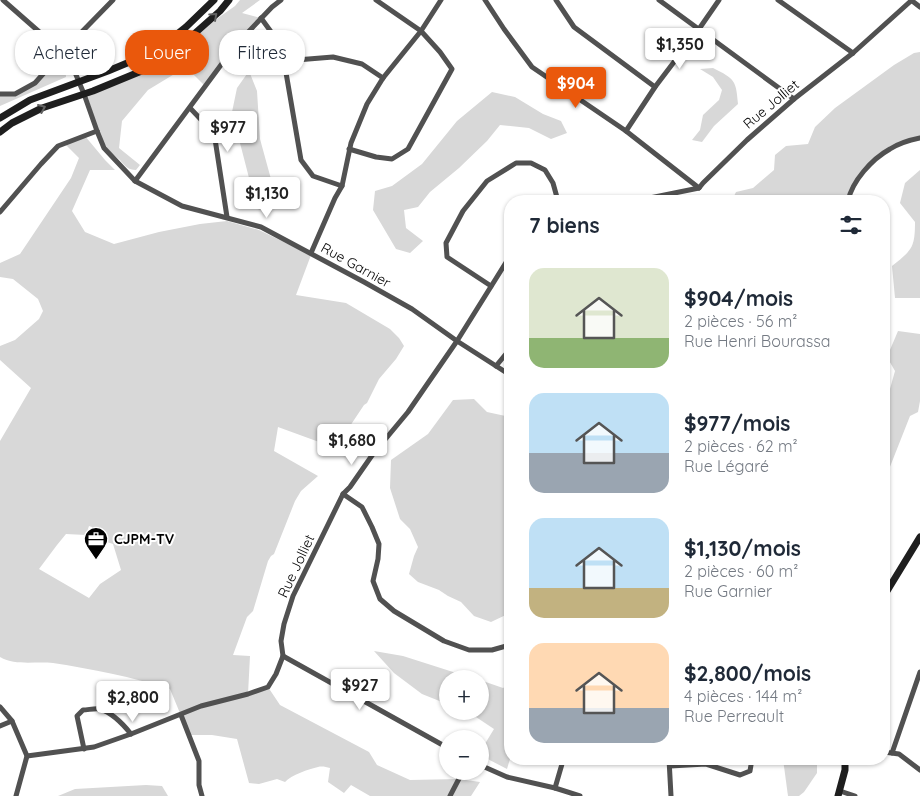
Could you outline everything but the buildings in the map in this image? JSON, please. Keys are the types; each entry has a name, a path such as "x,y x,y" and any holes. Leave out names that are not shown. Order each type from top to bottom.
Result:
{"main road":[{"path":"0,118 30,100 156,51 186,27 214,0"},
{"path":"0,132 12,123 42,108 85,96 144,70 176,50 220,11 229,0"},
{"path":"890,586 920,537"},
{"path":"839,794 846,770 846,765"}],"street":[{"name":"Rue Garnier","path":"4,0 37,30"},
{"path":"85,30 113,0"},
{"path":"135,181 235,46 281,0"},
{"path":"349,149 376,157 392,159 408,148 452,70 422,31 376,0"},
{"path":"311,253 342,186 349,149 367,104 383,78 422,31 441,0"},
{"path":"485,0 532,67 626,131 699,188"},
{"path":"556,0 574,28 655,87"},
{"path":"659,0 794,99"},
{"path":"626,131 655,87 719,0"},
{"path":"778,0 853,53"},
{"path":"912,0 920,7"},
{"name":"Rue Jolliet","path":"699,188 747,140 794,99 853,53 912,0"},
{"path":"261,18 270,30"},
{"path":"305,59 333,57 362,64 383,78"},
{"path":"0,94 15,94 35,83 42,75"},
{"name":"Rue Garnier","path":"76,75 104,148 135,181 182,206 261,227 412,309 504,371"},
{"path":"286,75 301,160 313,176 342,186"},
{"path":"190,108 210,129 215,139 227,217"},
{"path":"0,212 40,164 58,146 97,131"},
{"path":"849,195 866,168 890,149 920,138"},
{"path":"491,286 448,257 446,243 463,211 487,181 516,163 531,163 545,170 556,195"},
{"path":"665,195 699,188"},
{"name":"Rue Jolliet","path":"27,756 94,747 201,706 268,687 276,674 283,656 281,641 293,596 343,494 408,412 457,341 504,265"},
{"path":"496,366 504,356"},
{"path":"343,494 362,507 379,544 378,560 373,581 380,599 394,611 436,636 469,650 492,650 504,647"},
{"path":"283,656 439,743"},
{"path":"920,672 892,753 899,754 920,770"},
{"path":"0,707 12,721 27,756 16,796"},
{"path":"84,749 77,716 83,710 99,709 112,715 132,734"},
{"path":"181,715 199,761 199,785 202,796"},
{"path":"0,726 12,721"},
{"path":"556,788 562,765"},
{"path":"671,796 670,766 688,765"},
{"path":"709,765 740,775 750,770 751,765"},
{"path":"489,770 507,777 556,788 580,796"},
{"path":"450,796 458,780"},
{"path":"839,794 855,796"}],"shaded area":[{"path":"240,0 260,0 242,13 261,18 251,30 219,30 219,69 205,86 194,75 209,75 209,30 201,30 235,6"},
{"path":"920,52 920,138 890,149 866,168 851,195 734,195 736,192 753,188 774,170 775,155 786,146 808,144 815,127 835,108 894,65 914,53"},
{"path":"713,68 733,81 738,104 714,126 702,142 692,140 700,130 703,115 719,100 722,90 713,77 700,69"},
{"path":"43,75 66,75 66,77 0,106 0,94 15,94 35,83"},
{"path":"134,75 173,75 148,90 122,121 119,148 140,165 136,170 127,167 106,146 101,138 88,98 89,93"},
{"path":"246,75 251,75 257,91 260,139 277,201 271,212 257,209 232,112 237,88"},
{"path":"492,92 515,97 543,114 561,121 567,133 551,139 529,128 500,125 487,141 459,168 430,192 418,207 404,210 406,228 423,241 410,253 396,249 373,210 375,191 392,186 422,164 457,121"},
{"path":"85,136 115,170 90,170 72,211 85,232 114,244 159,232 227,221 259,230 311,255 296,295 346,303 390,329 404,346 379,379 367,403 342,438 330,446 278,427 274,451 318,476 301,491 295,501 274,554 268,561 253,611 247,617 233,655 250,656 248,694 268,687 280,705 369,752 377,765 410,780 466,780 480,782 471,796 370,796 351,785 344,793 328,782 330,768 322,767 300,773 285,782 277,779 259,784 249,783 237,739 212,735 189,735 170,689 127,677 82,668 53,663 19,662 0,657 0,441 31,388 0,360 0,346 15,340 39,319 43,311 38,299 13,279 0,277 0,263 20,254 71,178 79,158 66,145","holes":["89,526 101,530 101,540 113,544 121,570 100,584 89,598 39,569 66,534 86,535"]},
{"path":"920,170 920,298 895,298 892,266 911,248 915,231 915,222 900,203 905,183"},
{"path":"898,331 920,334 920,401 918,412 910,416 890,467 890,389 895,371 890,362 890,350"},
{"path":"474,399 487,412 504,416 504,616 491,622 474,616 461,602 439,590 418,582 409,574 418,547 410,529 400,519 390,488 391,460 428,434 453,400"},
{"path":"374,651 403,656 447,670 439,670 439,701 422,694 394,673"},
{"path":"489,683 504,687 504,765 508,765 507,769 489,760 489,737 494,729 480,720 489,720"},
{"path":"784,765 817,765 817,773 804,792 799,796 788,796"},
{"path":"146,785 162,786 168,796 58,796 75,789"}],"place":[{"name":"CJPM-TV","path":"96,560"}]}
